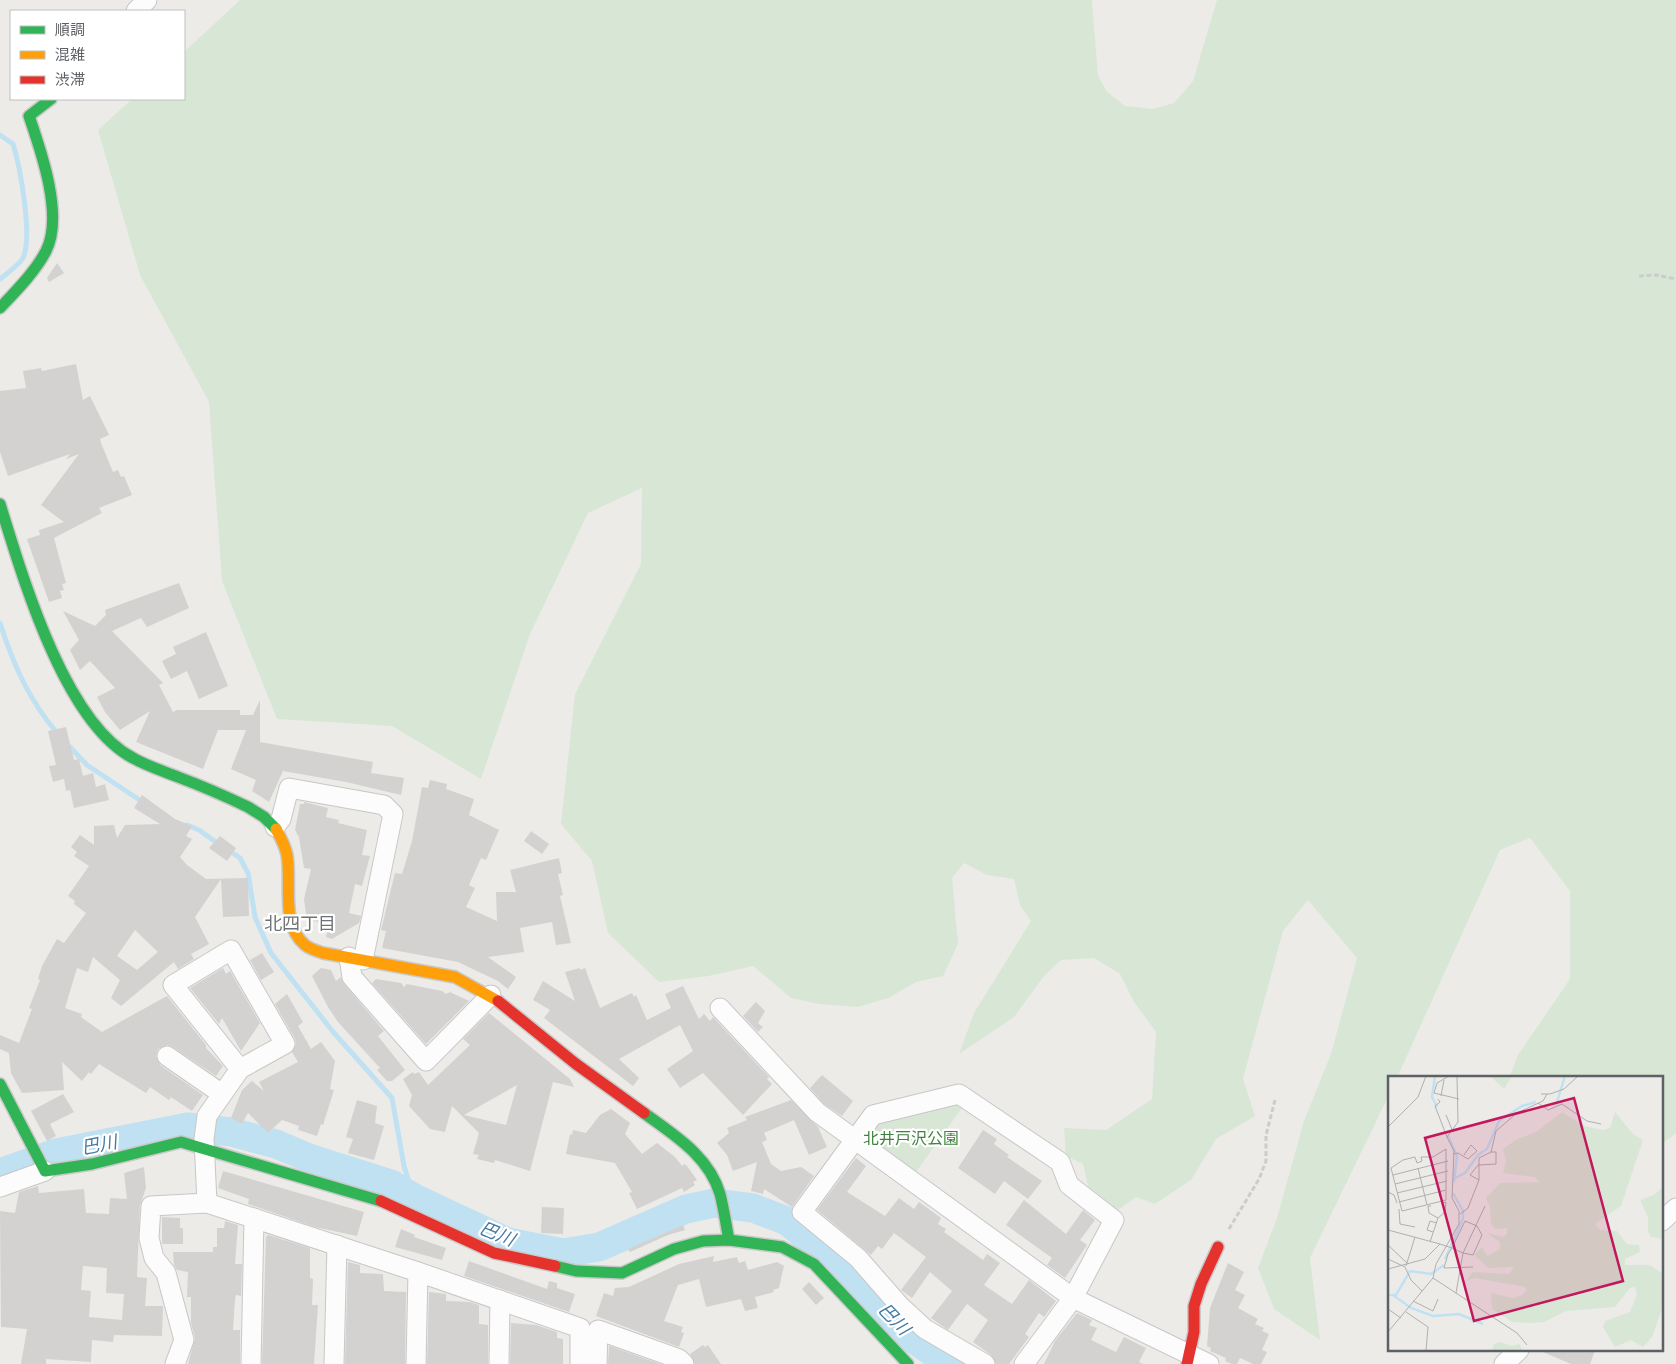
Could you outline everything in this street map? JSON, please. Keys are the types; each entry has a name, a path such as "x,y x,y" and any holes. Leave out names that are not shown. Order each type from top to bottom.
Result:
{"street":[{"path":"137,10 147,0"},
{"path":"0,308 37,264 49,245 51,215 46,166 29,116 51,100"},
{"path":"0,504 29,598 89,718 105,739 129,757 228,798 264,817 275,827 287,856 290,910 295,931 303,944 323,952 455,977 490,995 576,1064 698,1155 709,1169 720,1192 729,1240"},
{"path":"275,827 281,819 289,788 384,805 393,814 352,978 426,1061 490,995"},
{"path":"207,1203 205,1144 207,1116 240,1069 284,1044 231,950 173,985 240,1069"},
{"path":"720,1008 817,1112 855,1140 1073,1298 1188,1359 1209,1364"},
{"path":"167,1056 222,1094"},
{"path":"0,1084 7,1114 33,1148 43,1168"},
{"path":"985,1364 925,1329 900,1306 858,1258 802,1212 873,1116 959,1094 1060,1162 1069,1185 1114,1220 1073,1298 1024,1364"},
{"path":"0,1187 43,1168 92,1164 181,1142 205,1144 379,1200 494,1254 576,1271 622,1273 674,1248 703,1241 729,1240 782,1246 814,1264 908,1364"},
{"path":"175,1364 184,1340 166,1273 154,1258 149,1238 151,1206 207,1203 418,1272 580,1328 580,1364"},
{"path":"1664,1219 1676,1208"},
{"path":"251,1364 254,1218"},
{"path":"334,1364 337,1245"},
{"path":"1188,1359 1194,1332 1194,1306 1201,1284 1218,1247"},
{"path":"416,1364 418,1272"},
{"path":"499,1364 500,1300"},
{"path":"598,1364 598,1330 680,1359 684,1364"},
{"path":"1504,1364 1517,1352"}],"path":[{"path":"1639,276 1657,275 1676,279"},
{"path":"1218,1247 1266,1161 1266,1135 1275,1100"}],"green space":[{"path":"240,0 1092,0 1098,76 1107,92 1125,106 1153,109 1174,103 1193,81 1217,0 1676,0 1676,1133 1664,1142 1664,1076 1510,1076 1518,1055 1570,979 1570,891 1530,838 1500,850 1398,1076 1388,1076 1388,1097 1310,1258 1320,1340 1274,1309 1258,1268 1277,1218 1304,1121 1331,1054 1357,958 1308,900 1283,931 1243,1079 1255,1116 1216,1139 1191,1180 1155,1204 1136,1197 1118,1210 1088,1186 1083,1164 1066,1156 1064,1128 1106,1130 1152,1099 1156,1032 1134,1002 1120,974 1094,958 1061,960 1044,976 1014,1017 959,1054 974,1013 1031,921 1020,905 1014,879 987,875 964,863 952,878 958,944 943,976 916,982 888,998 858,1007 819,1004 791,998 753,966 709,976 659,982 608,933 592,861 561,824 575,694 641,564 642,488 588,513 530,634 481,779 392,726 277,719 222,581 209,402 140,275 98,130 131,100 185,100 185,51"},
{"name":"北井戸沢公園","path":"956,1101 964,1105 916,1172 866,1136 876,1123"}],"building":[{"path":"57,263 64,273 49,282 47,278"},
{"path":"76,364 83,400 90,396 109,435 100,439 113,472 118,470 121,477 124,476 132,495 99,508 102,513 54,538 66,583 62,584 64,590 60,591 62,598 49,602 27,539 40,535 39,530 64,522 41,505 79,454 66,459 70,454 8,476 0,452 0,391 26,388 23,371 41,368 42,371"},
{"path":"179,583 189,608 147,627 141,618 112,631 163,683 159,685 173,712 177,710 240,710 240,715 253,715 260,700 260,742 373,762 371,773 404,778 401,795 346,782 283,771 269,802 252,791 256,780 231,769 246,730 218,730 203,769 136,742 150,711 120,730 105,712 97,697 115,688 90,661 80,670 70,650 79,640 63,611 95,626 106,615 105,610"},
{"path":"206,632 228,686 199,699 187,671 171,679 162,661 176,654 173,647"},
{"path":"66,727 74,760 79,759 83,776 93,773 96,787 105,784 109,800 74,808 70,790 66,791 64,779 53,782 49,766 56,765 48,731"},
{"path":"430,780 447,784 446,789 474,799 469,815 499,830 486,860 481,858 469,885 475,888 466,907 497,921 496,892 516,892 510,870 559,858 562,873 558,874 563,895 560,896 571,943 556,945 552,922 520,928 524,952 488,957 516,977 508,989 498,981 458,962 382,948 386,931 381,930 395,873 402,874 412,841 422,787 428,788"},
{"path":"142,795 175,819 192,826 186,836 192,839 180,857 187,865 206,879 248,878 249,916 223,917 221,879 195,917 209,944 191,954 194,959 178,969 174,962 121,1006 111,998 120,980 93,957 88,972 77,968 65,1008 82,1014 81,1017 102,1032 167,996 206,1045 206,1048 223,1066 216,1076 173,1047 167,1045 158,1049 156,1056 160,1065 203,1095 192,1111 171,1097 169,1100 150,1087 146,1093 99,1064 82,1081 62,1062 64,1090 22,1093 11,1073 9,1053 0,1049 0,1035 19,1043 32,1009 29,1008 40,980 38,979 42,966 57,939 64,943 86,913 74,904 75,901 68,896 89,866 74,856 77,852 71,847 80,835 94,845 94,826 114,825 117,838 125,825 160,824 134,808","holes":["135,930 158,952 137,970 117,956"]},
{"path":"304,802 328,808 326,817 339,820 338,823 367,830 362,855 370,856 362,886 355,884 349,913 361,916 359,923 332,939 326,937 329,924 308,920 306,914 304,899 311,869 304,868 299,837 295,830 300,804 304,804"},
{"path":"531,831 549,844 542,854 524,841"},
{"path":"220,836 236,848 227,861 209,848"},
{"path":"262,953 274,972 261,980 250,960"},
{"path":"223,968 226,974 230,971 260,1023 241,1051 222,1018 219,1024 190,988"},
{"path":"321,968 331,970 336,981 341,977 344,984 384,1031 378,1036 405,1070 392,1081 387,1081 377,1070 380,1068 338,1022 328,1007 312,976"},
{"path":"580,968 580,970 585,968 600,1008 632,993 634,997 636,995 647,1020 671,1008 665,994 683,986 699,1019 704,1014 710,1021 713,1017 769,1077 767,1079 772,1084 743,1115 703,1073 680,1088 667,1069 693,1051 680,1025 619,1059 639,1078 633,1086 544,1018 550,1010 533,1000 543,981 575,1001 565,972"},
{"path":"376,979 401,983 404,987 407,984 442,991 446,994 450,992 469,1001 426,1044 372,983"},
{"path":"287,994 303,1022 298,1026 311,1049 321,1042 335,1061 330,1089 334,1090 323,1125 321,1124 317,1136 298,1130 299,1126 282,1120 268,1133 248,1113 242,1124 231,1118 242,1090 252,1081 264,1091 259,1082 298,1062 292,1052 296,1045 295,1039 275,1004"},
{"path":"756,1002 765,1011 758,1023 763,1027 758,1032 743,1016"},
{"path":"489,1013 570,1079 574,1087 553,1082 530,1171 495,1160 494,1163 477,1159 479,1155 473,1154 479,1133 452,1106 445,1132 430,1129 409,1106 412,1095 403,1079 413,1072 414,1074 419,1072 428,1085 470,1045 463,1039","holes":["517,1085 506,1125 464,1115"]},
{"path":"822,1075 853,1101 842,1116 824,1104 810,1088"},
{"path":"63,1094 74,1112 50,1124 56,1136 47,1141 31,1111"},
{"path":"357,1100 377,1106 375,1123 384,1126 374,1160 348,1153 353,1139 346,1137"},
{"path":"791,1100 818,1127 827,1147 809,1155 794,1120 764,1133 767,1140 762,1142 771,1164 781,1171 801,1167 814,1176 792,1207 764,1189 763,1194 751,1191 757,1162 733,1171 727,1155 717,1143 729,1133 727,1128 747,1120 745,1117"},
{"path":"611,1109 630,1123 625,1134 642,1154 657,1143 675,1157 682,1166 684,1164 687,1166 697,1180 693,1182 695,1185 684,1192 682,1188 637,1209 629,1193 632,1192 615,1163 566,1154 570,1134 572,1135 573,1130 586,1133 600,1115"},
{"path":"983,1130 997,1139 994,1144 1009,1155 1007,1157 1042,1181 1028,1199 1004,1181 995,1194 958,1168"},
{"path":"856,1158 866,1166 847,1192 885,1216 899,1198 914,1209 919,1202 941,1218 938,1224 946,1229 944,1232 983,1260 987,1254 1000,1263 984,1285 1012,1304 1029,1280 1056,1301 1044,1317 1039,1313 1025,1334 1029,1337 1009,1364 996,1364 991,1355 973,1342 988,1320 967,1304 948,1330 931,1318 952,1291 930,1272 912,1298 901,1290 926,1257 894,1233 882,1249 878,1246 871,1255 817,1210"},
{"path":"144,1167 146,1188 140,1205 137,1277 147,1278 145,1306 163,1306 162,1336 114,1335 113,1342 92,1340 91,1362 46,1359 46,1364 21,1364 27,1329 1,1327 0,1211 15,1213 19,1192 38,1186 39,1193 84,1189 86,1213 109,1214 110,1198 127,1199 124,1173","holes":["83,1266 107,1268 106,1293 124,1294 122,1320 89,1317 91,1291 81,1290"]},
{"path":"223,1171 364,1212 357,1236 315,1227 248,1204 249,1199 218,1188"},
{"path":"1024,1200 1066,1234 1083,1210 1095,1220 1080,1240 1087,1245 1065,1278 1047,1265 1052,1258 1006,1225"},
{"path":"542,1207 564,1208 563,1234 541,1233"},
{"path":"162,1217 180,1218 180,1228 183,1228 183,1244 162,1244"},
{"path":"225,1221 238,1225 235,1264 242,1264 241,1296 236,1295 235,1299 233,1330 240,1330 240,1364 188,1364 195,1338 191,1323 191,1297 187,1297 188,1272 177,1270 174,1265 173,1252 213,1252 213,1247 217,1247 217,1228 224,1228"},
{"path":"683,1225 685,1230 668,1235 630,1252 628,1249"},
{"path":"401,1229 415,1235 414,1237 446,1248 442,1260 395,1247"},
{"path":"268,1235 310,1248 310,1278 313,1279 312,1305 318,1305 314,1364 262,1364 266,1237"},
{"path":"714,1256 713,1262 737,1257 739,1263 745,1261 748,1270 777,1262 784,1266 779,1288 773,1290 774,1292 755,1297 758,1308 745,1311 741,1299 706,1307 699,1279 678,1285 664,1321 683,1327 681,1332 684,1333 679,1347 596,1316 604,1293 613,1296 615,1288 629,1287 679,1264"},
{"path":"469,1261 547,1289 549,1281 557,1283 557,1288 575,1294 569,1312 464,1276"},
{"path":"348,1262 360,1265 360,1273 383,1274 384,1291 406,1292 405,1364 345,1364"},
{"path":"1228,1263 1244,1272 1235,1290 1245,1295 1238,1308 1258,1319 1255,1324 1264,1328 1262,1331 1269,1334 1262,1350 1267,1352 1261,1364 1253,1364 1240,1358 1237,1364 1232,1364 1225,1361 1226,1358 1210,1351 1211,1348 1207,1346 1210,1308"},
{"path":"809,1282 824,1298 816,1305 802,1289"},
{"path":"429,1292 446,1294 446,1301 470,1302 479,1305 479,1324 488,1325 488,1364 427,1364"},
{"path":"1077,1313 1092,1320 1089,1325 1097,1328 1091,1340 1116,1352 1124,1337 1146,1348 1139,1362 1143,1364 1044,1364 1055,1341"},
{"path":"511,1323 536,1325 557,1332 557,1338 563,1339 563,1364 510,1364"},
{"path":"703,1345 705,1347 708,1345 721,1364 695,1364 690,1354"},
{"path":"610,1346 660,1364 608,1364"},
{"path":"1543,1352 1594,1352 1590,1364 1571,1364"}],"waterway":[{"path":"0,135 13,144 16,154 22,184 27,234 23,258 0,279"},
{"path":"0,623 10,653 30,695 57,733"},
{"path":"68,745 87,765 144,803"},
{"path":"187,825 199,830 220,845"},
{"path":"227,849 240,858 248,873 255,917 271,953 334,1033 392,1098 404,1166 414,1198"},
{"name":"巴川","path":"0,1173 56,1153 188,1127 231,1132 276,1144 309,1158 391,1184 414,1198 508,1242 563,1253 599,1247 686,1209 714,1203 753,1208 787,1221 848,1270 907,1335 951,1364"}],"traffic: fast":[{"path":"0,308 36,266 46,251 51,237 53,220 49,183 29,116 50,100"},
{"path":"0,504 20,569 49,644 66,681 86,713 108,740 138,761 248,807 264,817 276,829"},
{"path":"0,1084 45,1171 92,1164 181,1142 381,1201"},
{"path":"644,1113 689,1147 708,1168 720,1194 729,1240"},
{"path":"555,1266 576,1271 622,1273 674,1249 703,1241 729,1240 782,1247 814,1264 908,1364"}],"traffic: slow":[{"path":"276,829 287,855 288,903 292,926 297,936 305,945 323,953 455,977 498,1001"}],"traffic: jam":[{"path":"498,1001 576,1064 644,1113"},
{"path":"381,1201 494,1253 555,1266"},
{"path":"1187,1364 1194,1332 1194,1306 1201,1284 1218,1247"}],"district":[{"name":"北四丁目","path":"300,924"}]}
